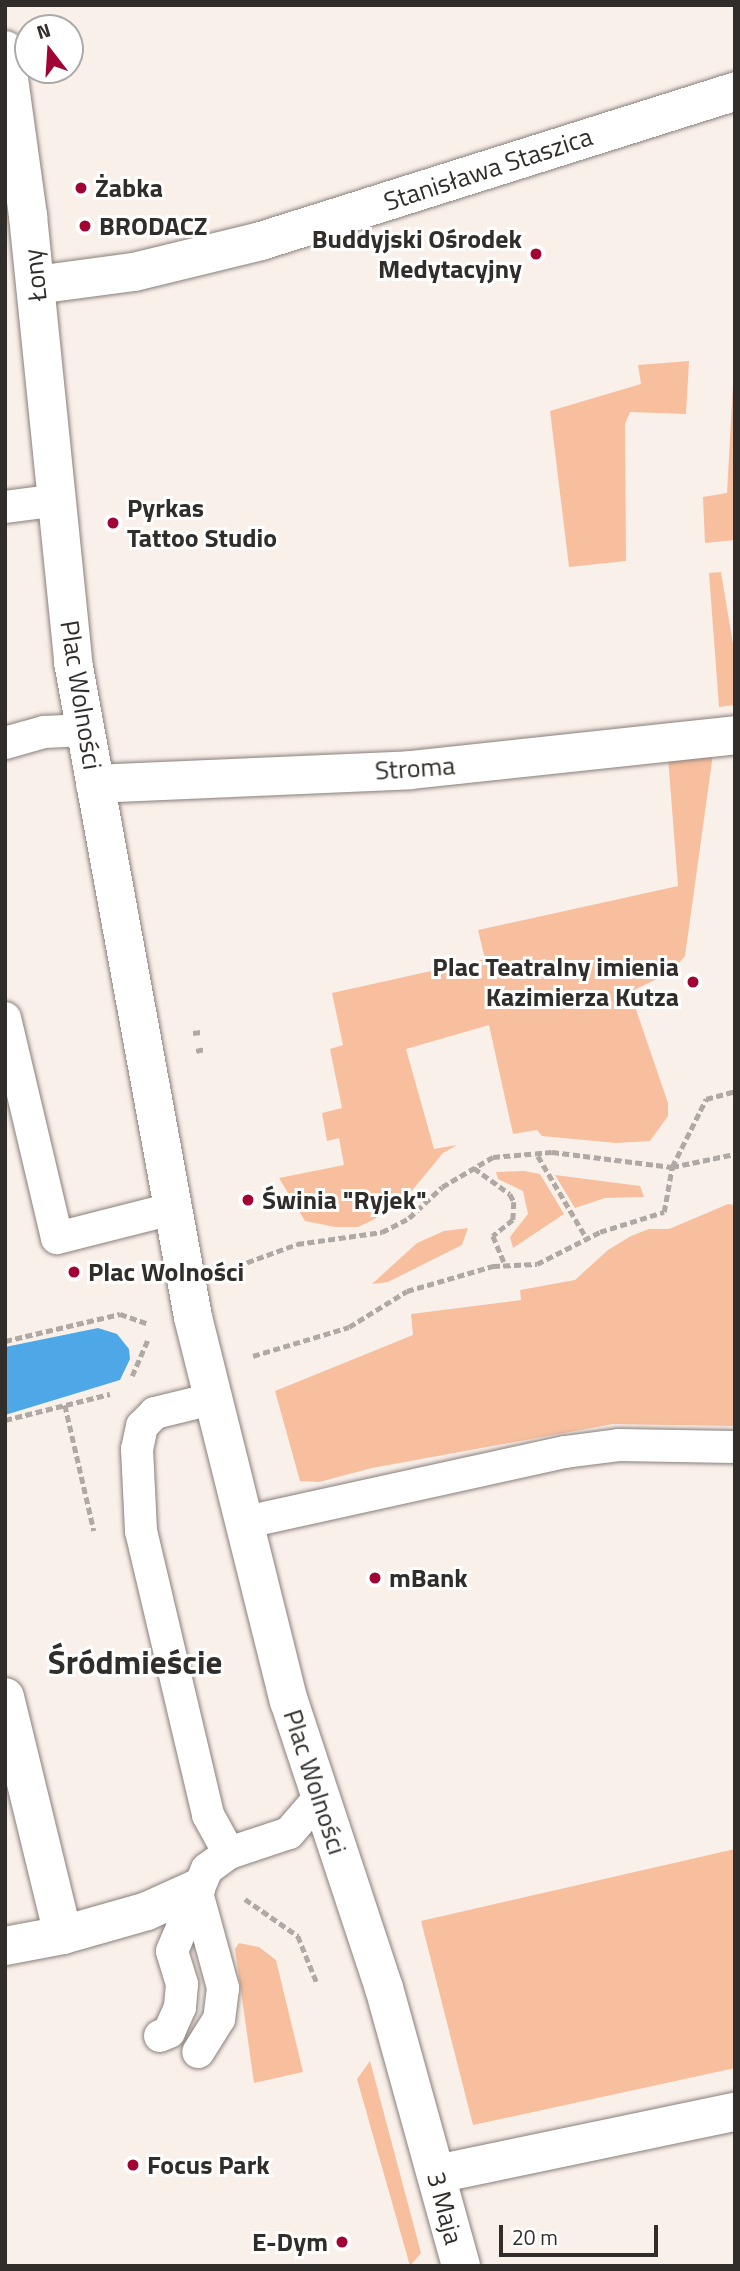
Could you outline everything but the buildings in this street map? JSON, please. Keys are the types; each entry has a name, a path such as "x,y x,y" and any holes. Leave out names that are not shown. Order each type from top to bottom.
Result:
{"street":[{"name":"Łony","path":"5,50 36,285 59,500"},
{"name":"Stanisława Staszica","path":"36,285 134,272 261,242 735,92"},
{"name":"Plac Wolności","path":"59,500 73,662 172,1209 212,1399 289,1701 384,1988 433,2162"},
{"name":"Stroma","path":"95,784 410,770 735,735"},
{"path":"5,1698 63,1936"},
{"path":"5,1946 63,1936 147,1911 196,1889"},
{"path":"433,2162 735,2112"},
{"name":"3 Maja","path":"433,2162 461,2266"}],"lane":[{"path":"5,507 59,500"},
{"path":"5,743 44,732 85,730"},
{"path":"5,1018 57,1238 172,1209"},
{"path":"212,1399 155,1413 142,1426 137,1449 138,1493 141,1531 208,1815 229,1853"},
{"path":"242,1523 565,1452 619,1446 735,1447"},
{"path":"160,2036 169,2032 180,2007 182,1984 172,1951 196,1889 207,1869 229,1853 289,1833 320,1797"},
{"path":"196,1889 223,1988 219,2019 198,2052"}],"path":[{"path":"193,1033 201,1032"},
{"path":"197,1051 204,1049"},
{"path":"253,1356 349,1327 407,1292 493,1266 537,1264 587,1239 663,1212 672,1167 706,1099 735,1091"},
{"path":"237,1266 298,1244 382,1232 493,1157 552,1152 637,1164 647,1160 672,1167 735,1154"},
{"path":"537,1155 587,1239"},
{"path":"474,1168 510,1194 514,1202 513,1220 493,1236 506,1267"},
{"path":"5,1340 120,1314 153,1325"},
{"path":"131,1380 149,1336"},
{"path":"5,1420 113,1393 122,1387"},
{"path":"236,1893 298,1936 317,1983"}],"shaded area":[{"path":"735,347 735,540 705,543 703,497 727,493"},
{"path":"689,361 686,414 630,412 625,424 626,561 569,567 550,411 641,384 638,365"},
{"path":"721,572 735,656 735,705 719,707 709,573"},
{"path":"713,754 685,956 671,972 630,992 668,1103 668,1116 650,1141 616,1143 542,1136 537,1130 513,1134 489,1025 406,1049 434,1149 457,1145 443,1153 410,1193 373,1220 358,1227 335,1227 305,1221 279,1178 344,1165 339,1138 327,1141 322,1113 342,1108 330,1049 343,1045 332,993 485,959 478,930 678,886 668,757"},
{"path":"524,1171 540,1174 564,1214 513,1248 510,1237 528,1214 523,1191 498,1179 496,1172"},
{"path":"555,1175 640,1186 644,1197 605,1198 575,1208"},
{"path":"728,1204 735,1205 735,1426 613,1424 372,1468 319,1482 300,1481 275,1391 413,1335 411,1314 521,1300 520,1290 575,1280 608,1250 631,1236 649,1229 669,1229"},
{"path":"468,1228 462,1245 388,1282 372,1284 417,1243 444,1231"},
{"path":"735,1849 735,2068 473,2125 421,1921"},
{"path":"239,1943 259,1947 276,1960 303,2072 254,2083 235,1949"},
{"path":"370,2061 421,2253 410,2266 357,2079"}],"water":[{"path":"98,1328 117,1334 129,1349 130,1359 120,1380 5,1415 5,1347"}],"place":[{"name":"Żabka","path":"81,188"},
{"name":"BRODACZ","path":"85,226"},
{"name":"Buddyjski Ośrodek Medytacyjny","path":"536,254"},
{"name":"Pyrkas Tattoo Studio","path":"113,523"},
{"name":"Plac Teatralny imienia Kazimierza Kutza","path":"693,982"},
{"name":"Świnia \"Ryjek\"","path":"248,1200"},
{"name":"Plac Wolności","path":"74,1272"},
{"name":"mBank","path":"375,1578"},
{"name":"Focus Park","path":"133,2165"},
{"name":"E-Dym","path":"342,2242"}],"district":[{"name":"Śródmieście","path":"135,1663"}]}
